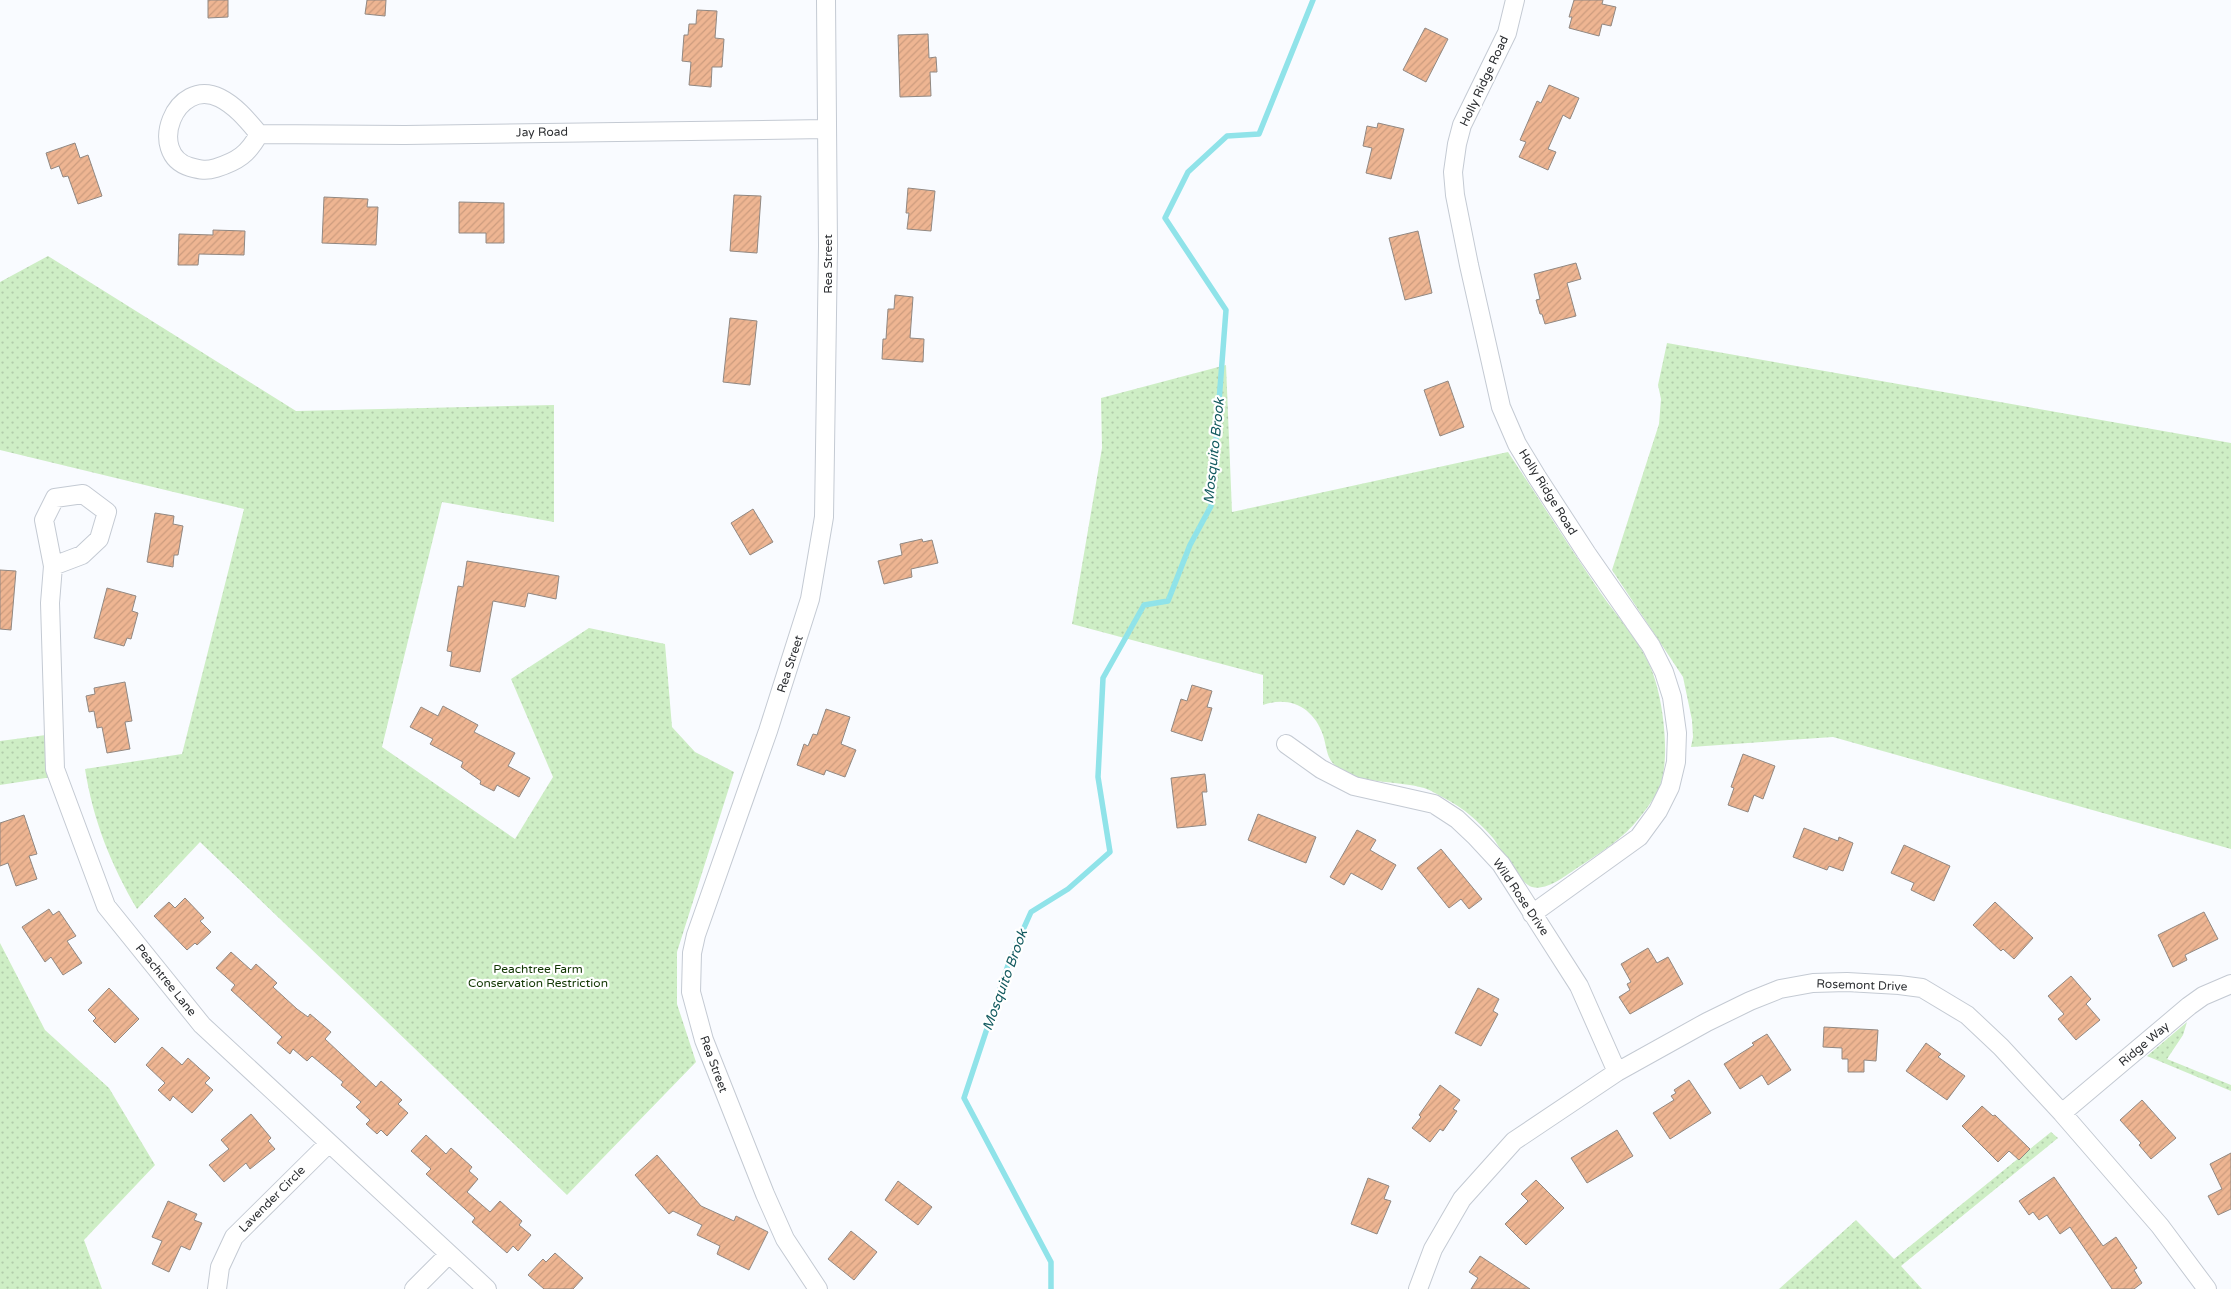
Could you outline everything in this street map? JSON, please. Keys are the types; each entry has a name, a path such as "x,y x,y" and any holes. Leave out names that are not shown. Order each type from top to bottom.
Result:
{"street":[{"name":"Rea Street","path":"818,1289 785,1239 765,1194 704,1040 690,992 692,953 696,935 791,661 810,599 824,517 827,442 828,246 826,0"},
{"name":"Holly Ridge Road","path":"1515,0 1507,33 1462,125 1457,144 1453,172 1455,195 1469,265 1501,407 1517,444 1587,554 1651,646 1664,672 1672,697 1678,733 1676,762 1670,787 1658,811 1639,837 1532,914"},
{"path":"201,94 219,97 238,111 259,134 250,149 232,163 206,171 185,165 171,151 168,132 173,113 183,101 201,94"},
{"name":"Jay Road","path":"259,134 405,135 826,129"},
{"name":"Peachtree Lane","path":"54,566 50,603 55,769 106,906 202,1025 487,1289"},
{"name":"Wild Rose Drive","path":"1286,744 1321,769 1354,786 1434,804 1457,819 1501,864 1579,986 1617,1072"},
{"name":"Rosemont Drive","path":"1418,1289 1433,1248 1462,1199 1514,1141 1617,1072 1707,1022 1780,989 1813,982 1899,984 1922,988 1967,1015 2001,1047 2062,1113 2160,1226 2207,1289"},
{"name":"Ridge Way","path":"2062,1113 2202,996 2231,984"},
{"name":"Lavender Circle","path":"216,1289 220,1267 234,1237 329,1143"},
{"path":"414,1289 449,1254"}],"green space":[{"name":"Peachtree Farm Conservation Restriction","path":"48,256 296,411 554,405 554,522 442,502 382,747 515,839 553,777 511,679 589,628 665,644 672,727 695,752 734,772 677,952 677,1004 696,1062 567,1195 200,842 137,909 119,876 104,842 88,788 85,769 182,754 244,509 0,450 0,282"},
{"path":"1667,343 2231,443 2231,849 1833,737 1691,747 1693,737 1692,720 1683,677 1612,570 1659,424 1661,399 1658,385"},
{"path":"1226,365 1232,512 1508,452 1600,592 1642,650 1656,683 1664,727 1664,771 1655,796 1633,825 1619,839 1556,882 1544,887 1532,887 1521,879 1488,832 1458,806 1424,788 1357,777 1333,764 1319,726 1307,711 1291,703 1273,702 1263,705 1263,675 1072,624 1102,448 1101,398"},
{"path":"46,735 52,777 0,785 0,741"},
{"path":"0,943 45,1030 109,1088 155,1165 84,1240 102,1289 0,1289"},
{"path":"2187,1022 2183,1035 2167,1059 2231,1085 2231,1091 2147,1056"},
{"path":"2051,1132 2058,1138 1901,1266 1922,1289 1779,1289 1856,1220 1894,1259"}],"building":[{"path":"208,0 228,0 228,17 208,18"},
{"path":"367,0 386,0 385,16 365,14"},
{"path":"1574,0 1603,0 1602,4 1616,7 1611,26 1602,24 1599,36 1569,28 1572,17 1569,17"},
{"path":"697,10 717,11 715,38 724,39 722,67 712,67 711,87 689,85 691,62 682,61 684,35 688,35 689,24 696,24"},
{"path":"1425,28 1448,39 1426,82 1403,70"},
{"path":"928,34 929,58 936,57 937,72 930,72 931,96 900,97 898,35"},
{"path":"1549,85 1579,98 1570,119 1563,115 1548,149 1556,152 1548,170 1519,157 1526,142 1520,140 1537,101 1541,103"},
{"path":"1378,123 1404,129 1391,179 1366,173 1372,148 1363,146 1367,126 1377,128"},
{"path":"75,143 80,158 88,155 102,196 78,204 68,176 63,177 59,166 51,169 46,153"},
{"path":"908,188 935,191 931,231 907,229 909,213 906,213"},
{"path":"734,195 761,196 757,253 730,251"},
{"path":"324,197 368,199 367,207 378,207 376,245 322,243"},
{"path":"459,202 504,203 504,243 486,243 486,233 459,233"},
{"path":"213,230 245,231 244,255 199,254 198,265 178,265 179,234 213,235"},
{"path":"1418,231 1432,293 1405,300 1389,238"},
{"path":"1576,263 1581,279 1567,283 1576,316 1545,324 1536,300 1540,299 1534,274"},
{"path":"895,295 913,297 910,338 924,339 923,362 882,359 883,339 886,339 888,309 894,309"},
{"path":"730,318 757,321 750,385 723,382"},
{"path":"1448,381 1464,427 1440,436 1424,390"},
{"path":"753,509 773,542 750,555 731,523"},
{"path":"155,513 174,516 173,524 183,526 178,555 174,555 173,567 147,562"},
{"path":"922,539 923,542 932,540 938,563 911,569 912,577 884,584 878,561 902,555 900,544"},
{"path":"467,561 559,576 556,599 528,593 525,607 493,601 480,672 450,666 452,652 447,651 458,586 463,587"},
{"path":"0,570 16,571 11,630 0,629"},
{"path":"107,588 136,596 132,611 138,613 131,639 127,638 124,646 94,638"},
{"path":"125,682 132,721 125,722 130,749 107,753 102,727 97,728 94,711 89,712 86,696 95,694 94,688"},
{"path":"1192,685 1212,691 1207,707 1212,708 1202,741 1171,731 1181,699 1187,701"},
{"path":"443,706 478,725 474,732 515,753 508,766 530,778 519,797 497,785 494,791 480,784 481,781 461,767 463,762 430,744 433,739 410,727 421,707 438,716"},
{"path":"826,709 850,717 841,744 856,750 845,777 826,770 824,775 797,765 804,744 808,746 813,734 817,735"},
{"path":"1743,754 1775,766 1763,799 1754,795 1748,812 1728,805 1734,788 1731,787"},
{"path":"1205,774 1207,792 1202,792 1206,825 1177,828 1171,778"},
{"path":"1258,814 1316,837 1306,863 1248,840"},
{"path":"24,815 37,854 29,856 37,879 16,886 8,863 0,866 0,823"},
{"path":"1804,828 1838,841 1839,837 1853,843 1843,871 1829,866 1827,870 1793,857"},
{"path":"1357,830 1376,840 1370,850 1396,865 1382,890 1351,873 1344,885 1330,877"},
{"path":"1904,845 1950,866 1934,901 1911,890 1914,883 1891,873"},
{"path":"1441,849 1482,899 1469,909 1461,899 1449,908 1417,868"},
{"path":"185,898 204,918 200,921 211,932 197,945 195,943 187,950 154,916 169,902 175,908"},
{"path":"1995,902 2033,938 2014,959 2003,949 2001,951 1973,925"},
{"path":"49,909 53,915 59,911 76,936 67,941 82,963 63,975 51,957 45,962 22,927"},
{"path":"2204,912 2218,939 2185,955 2187,960 2173,967 2158,935"},
{"path":"1648,948 1657,963 1668,957 1683,984 1630,1014 1619,997 1630,990 1627,984 1631,982 1621,964"},
{"path":"231,952 251,970 256,964 277,983 273,987 297,1009 308,1017 310,1014 331,1032 325,1039 376,1087 381,1081 402,1100 398,1104 408,1113 387,1136 381,1130 377,1134 366,1124 370,1120 356,1107 361,1102 341,1085 343,1082 312,1056 307,1061 293,1049 290,1054 277,1043 282,1037 231,990 235,985 216,968"},
{"path":"2071,976 2091,999 2086,1004 2100,1020 2076,1040 2058,1019 2064,1014 2048,996"},
{"path":"109,988 139,1019 115,1043 93,1021 96,1018 88,1010"},
{"path":"1478,988 1499,999 1493,1011 1498,1014 1481,1046 1455,1033"},
{"path":"1824,1027 1878,1030 1876,1061 1864,1060 1864,1072 1848,1072 1848,1059 1842,1059 1842,1048 1823,1047"},
{"path":"1767,1034 1791,1070 1768,1085 1762,1075 1740,1089 1724,1064 1754,1045 1752,1043"},
{"path":"1926,1043 1941,1054 1938,1057 1965,1076 1947,1100 1906,1071"},
{"path":"162,1047 182,1065 188,1058 210,1078 205,1083 213,1090 192,1113 173,1096 170,1101 158,1090 165,1083 146,1065"},
{"path":"1689,1080 1711,1113 1670,1139 1653,1113 1674,1100 1671,1096 1676,1093 1674,1090"},
{"path":"1440,1085 1460,1100 1453,1109 1457,1111 1443,1131 1440,1129 1430,1142 1412,1128 1421,1117 1419,1115"},
{"path":"2142,1100 2176,1138 2151,1159 2139,1145 2141,1143 2120,1120"},
{"path":"1982,1106 1993,1116 1995,1115 2030,1149 2019,1160 2009,1151 1998,1162 1962,1126"},
{"path":"251,1114 271,1138 268,1141 275,1149 250,1169 246,1163 224,1182 209,1165 229,1149 221,1140"},
{"path":"1617,1130 1633,1156 1587,1183 1571,1158"},
{"path":"426,1135 446,1154 451,1148 472,1167 469,1171 478,1179 467,1192 490,1212 500,1201 522,1221 519,1225 531,1235 518,1251 513,1246 507,1253 472,1222 475,1218 426,1174 431,1169 411,1151"},
{"path":"2231,1153 2231,1209 2218,1215 2208,1196 2222,1189 2210,1164"},
{"path":"657,1155 701,1206 734,1221 736,1216 768,1232 749,1270 717,1254 720,1246 697,1235 702,1225 673,1211 669,1214 635,1175"},
{"path":"2054,1177 2103,1246 2116,1237 2137,1268 2134,1270 2142,1283 2134,1289 2112,1289 2070,1227 2060,1234 2047,1215 2039,1220 2033,1212 2029,1215 2019,1201"},
{"path":"1368,1178 1389,1186 1384,1199 1391,1201 1377,1234 1351,1224"},
{"path":"1536,1180 1564,1208 1526,1245 1505,1224 1528,1201 1521,1194"},
{"path":"898,1181 932,1207 918,1225 885,1200"},
{"path":"168,1201 197,1214 194,1220 202,1223 190,1250 181,1246 169,1272 152,1264 162,1241 152,1237"},
{"path":"851,1231 877,1252 854,1280 828,1259"},
{"path":"555,1253 583,1278 573,1289 544,1289 528,1275 543,1259 546,1262"},
{"path":"1480,1256 1530,1289 1471,1289 1478,1278 1469,1272"}],"waterway":[{"name":"Mosquito Brook","path":"1051,1289 1051,1262 964,1098 1010,959 1031,912 1068,889 1110,852 1098,777 1103,678 1144,605 1168,601 1190,545 1211,506 1226,310 1165,218 1188,172 1227,136 1259,134 1313,0"}]}
